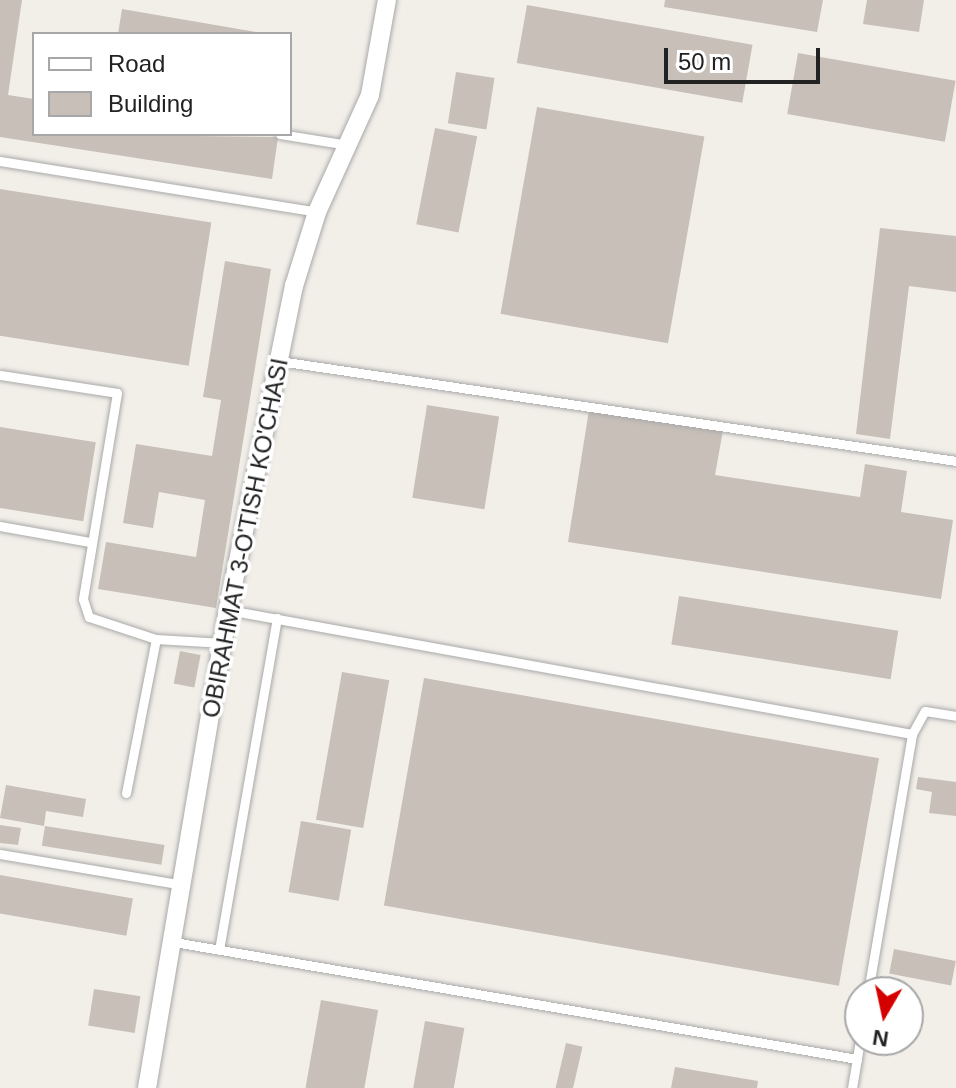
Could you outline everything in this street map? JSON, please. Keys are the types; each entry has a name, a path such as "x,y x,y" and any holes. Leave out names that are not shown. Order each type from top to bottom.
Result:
{"street":[{"name":"OBIRAHMAT 3-O'TISH KO'CHASI","path":"147,1088 228,610 294,286 317,212 351,145 370,95 387,0"}],"lane":[{"path":"292,136 351,145"},
{"path":"0,161 317,212"},
{"path":"279,361 956,461"},
{"path":"0,375 117,393 90,542 83,599 89,617 156,639 223,643"},
{"path":"0,526 90,542"},
{"path":"228,610 912,734"},
{"path":"219,950 277,618"},
{"path":"126,793 156,639"},
{"path":"871,976 912,734 925,711 956,716"},
{"path":"0,854 183,885"},
{"path":"174,942 857,1059"},
{"path":"852,1088 857,1056"}],"building":[{"path":"0,0 22,0 8,95 32,99 32,136 278,137 272,179 0,137"},
{"path":"665,0 823,0 817,32 664,7"},
{"path":"867,0 924,0 919,32 863,24"},
{"path":"527,5 753,45 742,103 517,63"},
{"path":"122,9 256,32 118,32"},
{"path":"798,53 956,81 945,142 787,114"},
{"path":"456,72 495,78 486,129 448,123"},
{"path":"537,107 704,137 668,343 501,314"},
{"path":"435,128 477,136 459,232 416,224"},
{"path":"0,189 211,222 189,366 0,336"},
{"path":"880,228 956,236 956,292 909,286 890,439 856,434"},
{"path":"225,261 271,269 216,608 98,589 106,542 196,557 205,500 159,492 153,528 123,523 136,444 212,456 221,400 203,397"},
{"path":"427,405 499,416 484,509 412,498"},
{"path":"589,410 723,430 715,475 860,497 865,464 907,471 901,512 953,520 941,599 568,542"},
{"path":"0,427 96,442 83,521 0,508"},
{"path":"679,596 898,631 891,679 671,644"},
{"path":"180,651 201,655 194,687 174,683"},
{"path":"342,672 389,680 363,828 316,820"},
{"path":"424,678 879,758 839,986 384,905"},
{"path":"918,777 956,782 956,816 929,813 932,792 916,789"},
{"path":"6,785 86,799 83,817 46,811 44,826 0,818"},
{"path":"301,821 351,830 339,901 288,892"},
{"path":"0,825 21,828 18,845 0,843"},
{"path":"45,826 165,845 161,865 42,846"},
{"path":"0,875 133,898 126,936 0,914"},
{"path":"894,949 956,961 951,986 924,980 924,976 889,974"},
{"path":"94,989 140,996 135,1033 88,1026"},
{"path":"321,1000 378,1010 364,1088 306,1088"},
{"path":"425,1021 464,1028 454,1088 413,1088"},
{"path":"566,1043 583,1047 573,1088 556,1088"},
{"path":"675,1067 758,1081 757,1088 671,1088"}]}
